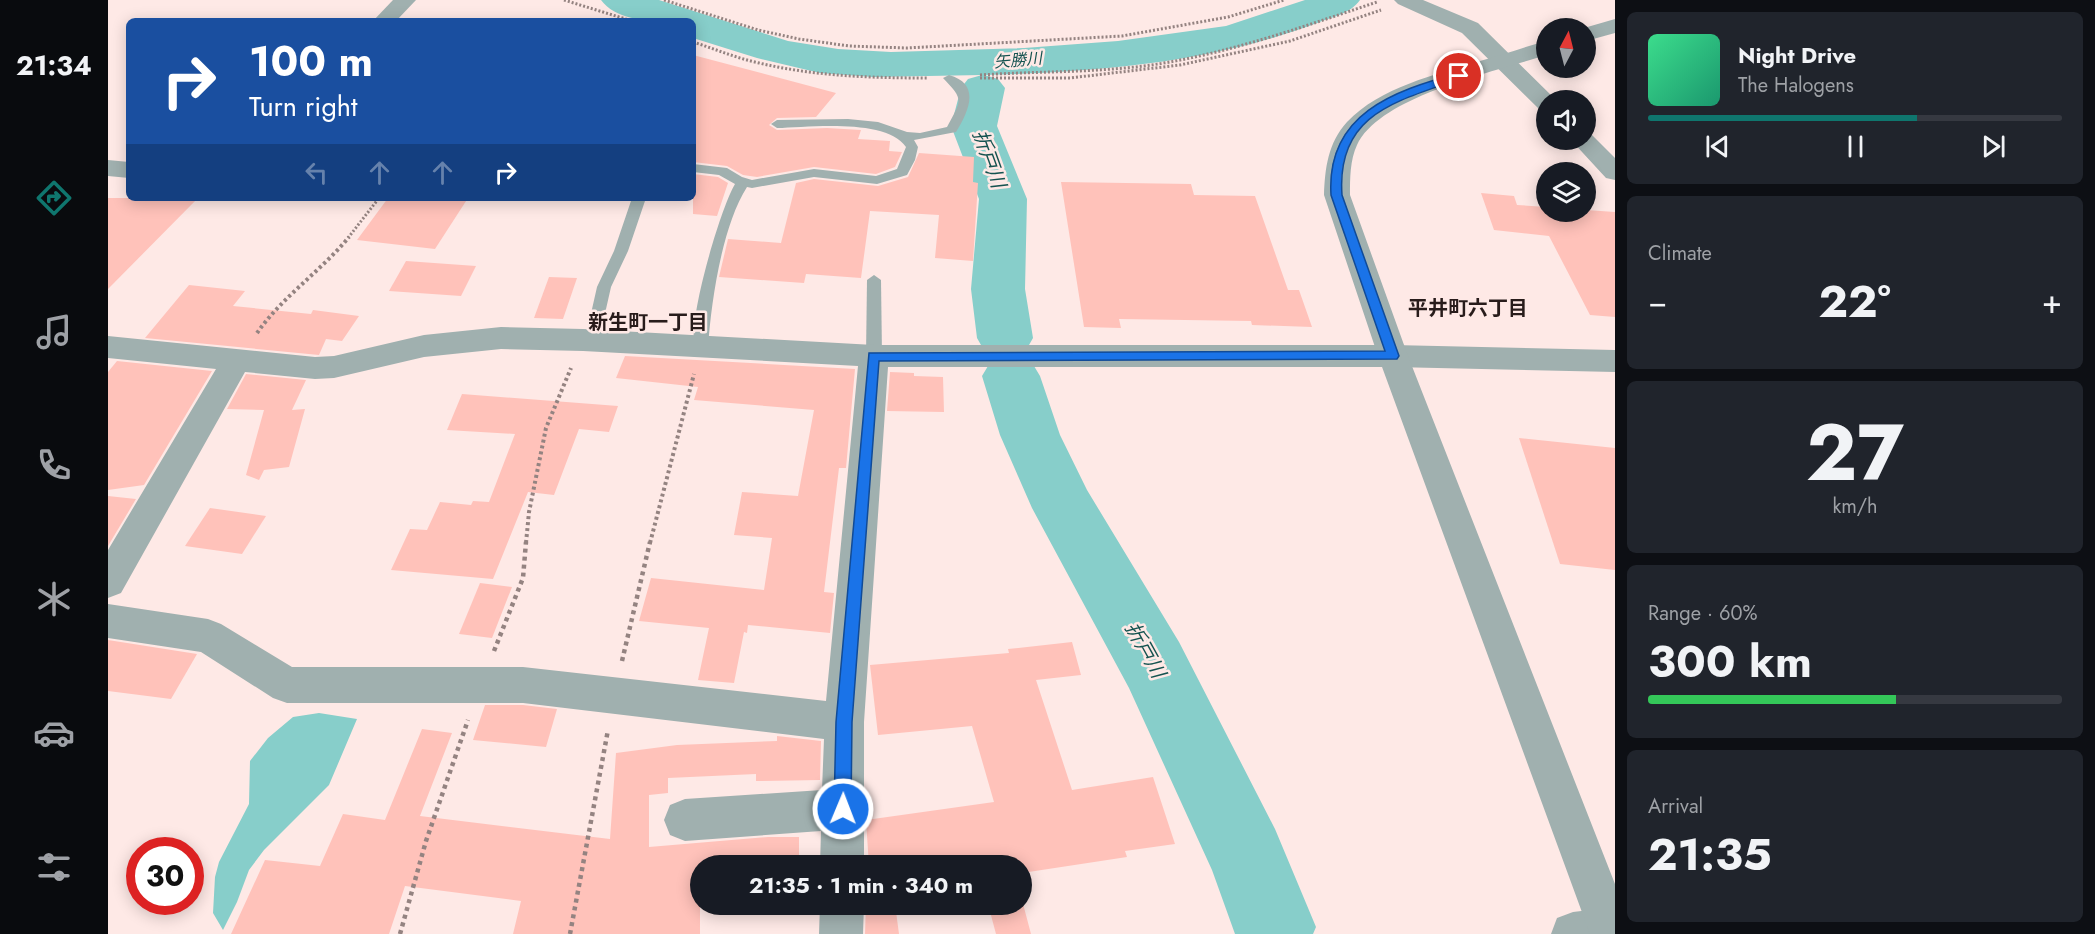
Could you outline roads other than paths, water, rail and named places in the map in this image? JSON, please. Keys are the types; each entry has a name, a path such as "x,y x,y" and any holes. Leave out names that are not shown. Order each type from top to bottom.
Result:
{"street":[{"path":"387,18 405,0"},
{"path":"1405,0 1470,28 1536,94"},
{"path":"1596,33 1615,26"},
{"path":"1536,51 1415,90 1383,104 1360,124 1341,151 1336,177 1337,195 1393,356 1603,932"},
{"path":"1593,150 1615,172"},
{"path":"108,168 126,170"},
{"path":"108,347 315,368 334,367 435,345 501,338 587,340 873,356 1393,356 1615,361"},
{"path":"842,855 844,722 873,356"},
{"path":"108,582 237,360"},
{"path":"108,621 208,636 287,685 523,685 844,722"},
{"path":"686,820 843,809"},
{"path":"841,934 842,915"}],"lane":[{"path":"777,124 848,123 878,126 905,136 920,137 952,129 964,107 965,92 961,85 949,78"},
{"path":"696,168 722,171 752,184 814,173 877,180 902,172 906,166 912,147 905,136"},
{"path":"701,348 712,270 730,206 743,182"},
{"path":"587,340 604,287 621,251 638,201"},
{"path":"873,356 874,280"}],"water":[{"path":"319,713 357,719 329,785 264,850 249,870 223,930 213,913 215,877 219,862 249,804 250,761 268,738 293,717"}],"waterway":[{"name":"矢勝川","path":"621,0 672,18"},
{"name":"矢勝川","path":"696,26 772,50 820,60 855,64 992,62 1118,54 1210,41 1276,24 1340,0"},
{"name":"折戸川","path":"983,88 974,126 1003,199 998,289 1005,338"},
{"name":"折戸川","path":"1011,376 1030,435 1064,508 1154,665 1247,857 1274,927"}],"district":[{"name":"平井町六丁目","path":"1468,308"},
{"name":"新生町一丁目","path":"648,322"}]}
